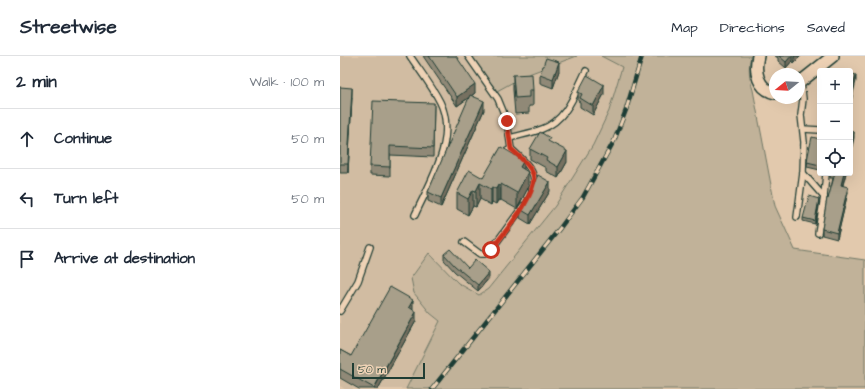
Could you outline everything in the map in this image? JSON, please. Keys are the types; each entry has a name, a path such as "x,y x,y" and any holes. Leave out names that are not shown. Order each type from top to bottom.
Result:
{"street":[{"path":"758,56 756,68 760,82 764,89 769,91"},
{"path":"805,78 833,56"}],"lane":[{"path":"410,56 440,102 446,126 445,140 439,162 415,215"},
{"path":"464,242 480,254 484,254 491,250 521,210 534,185 531,170 511,149 507,121 498,99 468,56"},
{"path":"510,138 544,129 557,120 566,111 586,71"},
{"path":"798,217 803,173 803,129 801,115 802,104"},
{"path":"803,129 817,130"},
{"path":"496,158 503,152 511,149"},
{"path":"803,173 824,197"},
{"path":"818,233 826,176"},
{"path":"340,311 358,281 370,247"}],"shaded area":[{"path":"340,56 470,56 526,75 577,56 601,56 622,67 609,111 593,145 555,206 488,289 479,295 458,283 429,253 411,278 414,293 430,313 440,321 406,389 345,389 340,386"},
{"path":"470,56 577,56 526,75 497,91"},
{"path":"601,56 751,56 749,65 750,77 775,206 795,250 865,260 865,389 406,389 440,321 430,313 414,293 411,278 429,253 458,283 479,295 488,289 555,206 593,145 609,111 622,67"}],"building":[{"path":"429,56 456,56 475,84 457,97"},
{"path":"779,56 791,56 786,62"},
{"path":"546,58 559,62 553,79 540,74"},
{"path":"532,74 533,90 529,90 529,97 515,98 513,75"},
{"path":"853,74 856,75 853,88"},
{"path":"587,75 604,85 593,106 580,98 582,94 578,92"},
{"path":"340,87 352,88 348,164 340,164"},
{"path":"470,95 484,101 441,198 428,192"},
{"path":"373,101 434,103 433,148 390,146 390,167 370,166"},
{"path":"540,132 550,138 548,141 567,151 558,167 546,160 547,158 530,149"},
{"path":"812,137 817,138 817,164 807,162"},
{"path":"501,147 524,160 520,167 528,172 517,193 501,184 500,186 498,185 496,189 492,187 491,189 480,183 476,191 473,190 468,199 457,193 469,170 483,178"},
{"path":"538,175 550,182 530,215 520,209"},
{"path":"834,176 843,176 841,185 848,187 837,233 822,229 827,198 828,199"},
{"path":"809,196 819,199 815,221 803,218"},
{"path":"450,249 468,268 475,260 489,272 478,285 455,266 444,254"},
{"path":"390,287 413,300 409,307 416,312 374,388 340,369 340,350 351,356"}],"railway":[{"path":"432,389 583,197 614,141 626,110 642,56"}],"route":[{"path":"491,250 521,210 534,185 531,170 511,149 507,121"}]}
